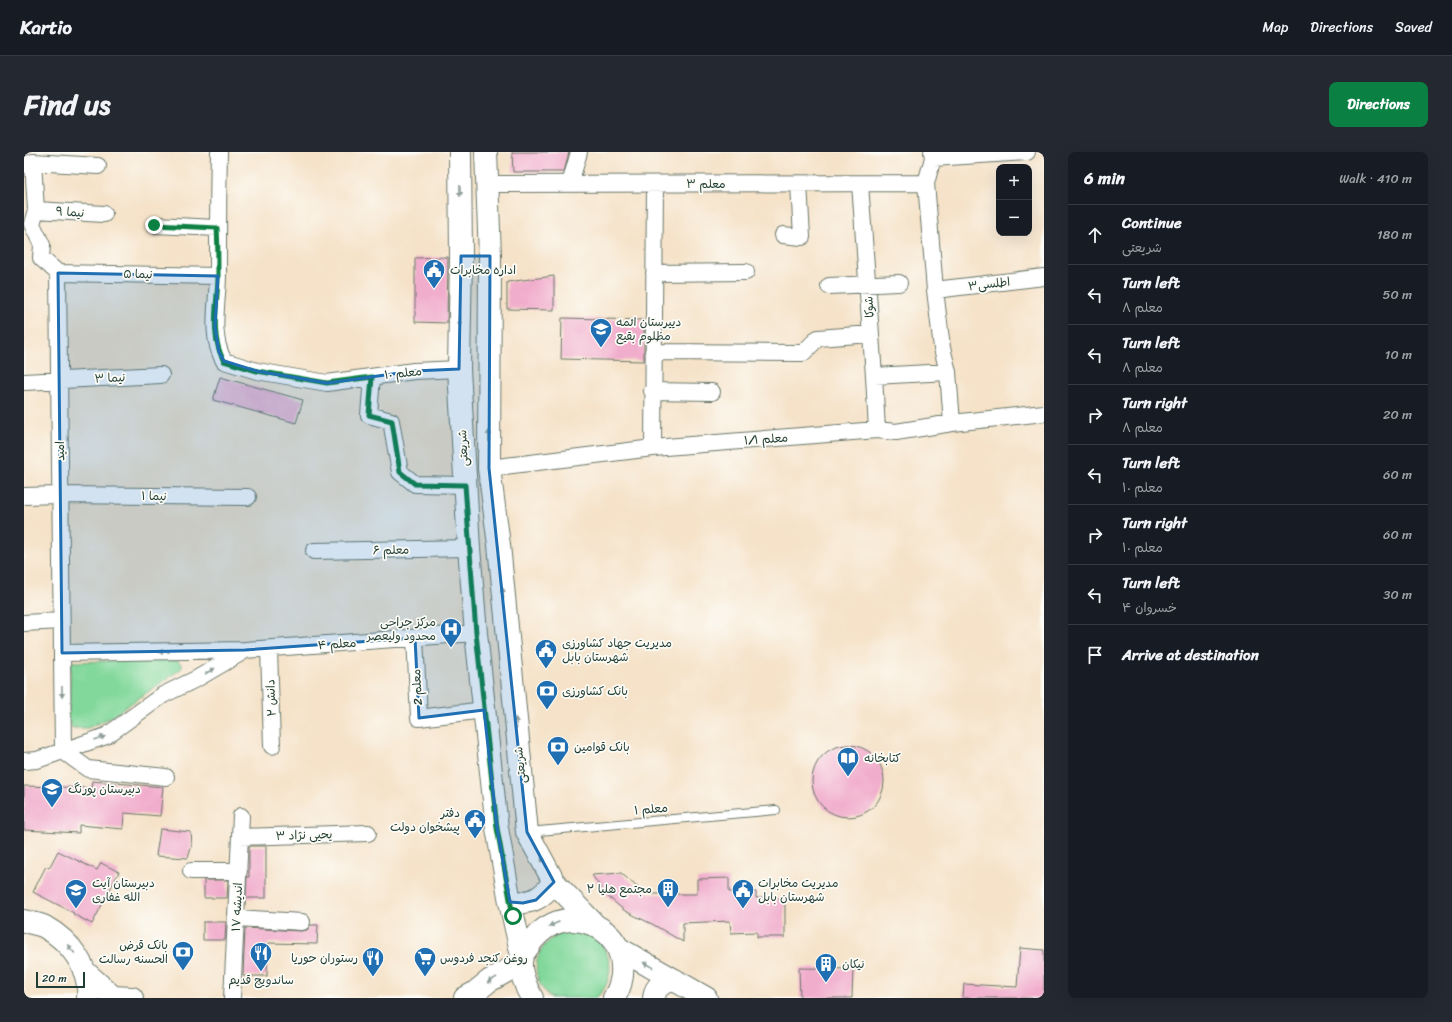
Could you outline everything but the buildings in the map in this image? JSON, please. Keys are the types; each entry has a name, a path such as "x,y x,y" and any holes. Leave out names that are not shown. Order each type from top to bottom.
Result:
{"main road":[{"name":"شریعتی","path":"460,152 461,256 459,369 469,548 476,633 497,828 526,989 532,998"},
{"name":"شریعتی","path":"486,152 490,256 489,468 499,545 527,832 554,882 594,924 604,930 612,938 618,948"},
{"path":"461,256 490,256"},
{"path":"510,902 523,903 536,900 546,892 554,882"},
{"path":"465,998 521,959 532,941 542,931 554,924 567,920 581,920 594,924"},
{"path":"24,921 43,926 61,937 75,952 84,971 88,998"},
{"path":"618,948 706,998"},
{"path":"614,998 622,978 622,963 618,948"},
{"path":"84,971 113,997 132,998"},
{"path":"654,998 657,988 663,983 675,980"}],"street":[{"name":"معلم ۱۰","path":"219,152 217,228 218,276 215,328 219,352 224,361 257,371 327,383 414,371 459,369"},
{"path":"570,184 579,152"},
{"path":"952,423 948,372 942,348 935,290 926,183 932,155 1028,152"},
{"path":"58,272 41,258 42,245 31,219 29,163 98,166"},
{"name":"معلم ۳","path":"487,184 926,183"},
{"path":"653,448 652,391 655,184"},
{"path":"783,235 802,237 799,184"},
{"name":"شوکا","path":"860,184 877,430"},
{"name":"نیما ۹","path":"31,219 104,214"},
{"path":"154,225 217,228"},
{"name":"نیما ۵","path":"58,272 218,276"},
{"name":"امید","path":"58,272 63,751"},
{"path":"654,273 746,272"},
{"name":"اطلسی۳","path":"935,290 1044,277"},
{"path":"829,286 898,283"},
{"path":"653,352 803,353 818,338 871,334"},
{"path":"874,376 948,372"},
{"name":"نیما ۳","path":"24,382 162,375"},
{"path":"372,377 369,415 392,421 400,472 415,484 465,485"},
{"path":"652,391 712,392"},
{"name":"معلم ۱/۱","path":"489,468 653,448 877,430 896,432 952,423 1044,413"},
{"name":"نیما ۱","path":"24,496 60,494 248,497"},
{"name":"معلم ۶","path":"314,551 469,548"},
{"path":"24,623 62,621"},
{"name":"معلم ۴","path":"62,653 269,649 476,633"},
{"name":"معلم 2","path":"415,638 418,718 484,710"},
{"name":"دانش ۲","path":"269,649 272,746"},
{"path":"24,760 37,760 106,736 163,695 198,678 245,650"},
{"path":"63,751 88,769 166,777"},
{"name":"اندیشه ۱۷","path":"232,998 241,816"},
{"name":"یحیی نژاد ۳","path":"240,837 368,833"},
{"path":"190,870 239,871"},
{"path":"237,918 302,922"}],"lane":[{"name":"معلم ۱","path":"527,832 776,810"}],"highlighted area":[{"path":"461,256 490,256 489,468 527,832 554,882 536,900 523,903 510,902 497,828 484,710 419,718 415,638 245,650 62,653 58,273 218,276 215,327 219,352 224,361 257,371 327,383 414,371 459,369"}],"green space":[{"path":"165,659 178,661 182,665 181,669 110,718 88,728 72,728 68,721 71,662"},
{"path":"570,932 591,936 601,944 606,951 609,959 609,977 602,992 595,998 551,998 539,983 536,964 543,947 549,940 558,935"}],"place":[{"name":"اداره مخابرات","path":"434,290"},
{"name":"دییرستان ائمه مظلوم بقیع","path":"601,348"},
{"name":"مرکز جراحی محدود ولیعصر","path":"451,648"},
{"name":"مدیریت جهاد کشاورزی شهرستان بابل","path":"546,670"},
{"name":"بانک کشاورزی","path":"547,710"},
{"name":"بانک قوامین","path":"558,766"},
{"name":"کتابخانه","path":"848,778"},
{"name":"دبیرستان پورنگ","path":"52,808"},
{"name":"دفتر پیشخوان دولت","path":"475,840"},
{"name":"مجتمع هلیا ۲","path":"668,908"},
{"name":"دبیرستان آیت الله غفاری","path":"76,910"},
{"name":"مدیریت مخابرات شهرستان بابل","path":"743,910"},
{"name":"بانک قرض الحسنه رسالت","path":"183,972"},
{"name":"ساندویچ قدیم","path":"261,972"},
{"name":"رستوران حوریا","path":"373,978"},
{"name":"روغن کنجد فردوس","path":"425,978"},
{"name":"نیکان","path":"826,984"}],"route":[{"path":"154,225 217,228 218,276 215,328 219,352 224,361 257,371 327,383 372,377 369,415 392,421 400,472 415,484 465,485 476,633 497,828 513,916"}]}
